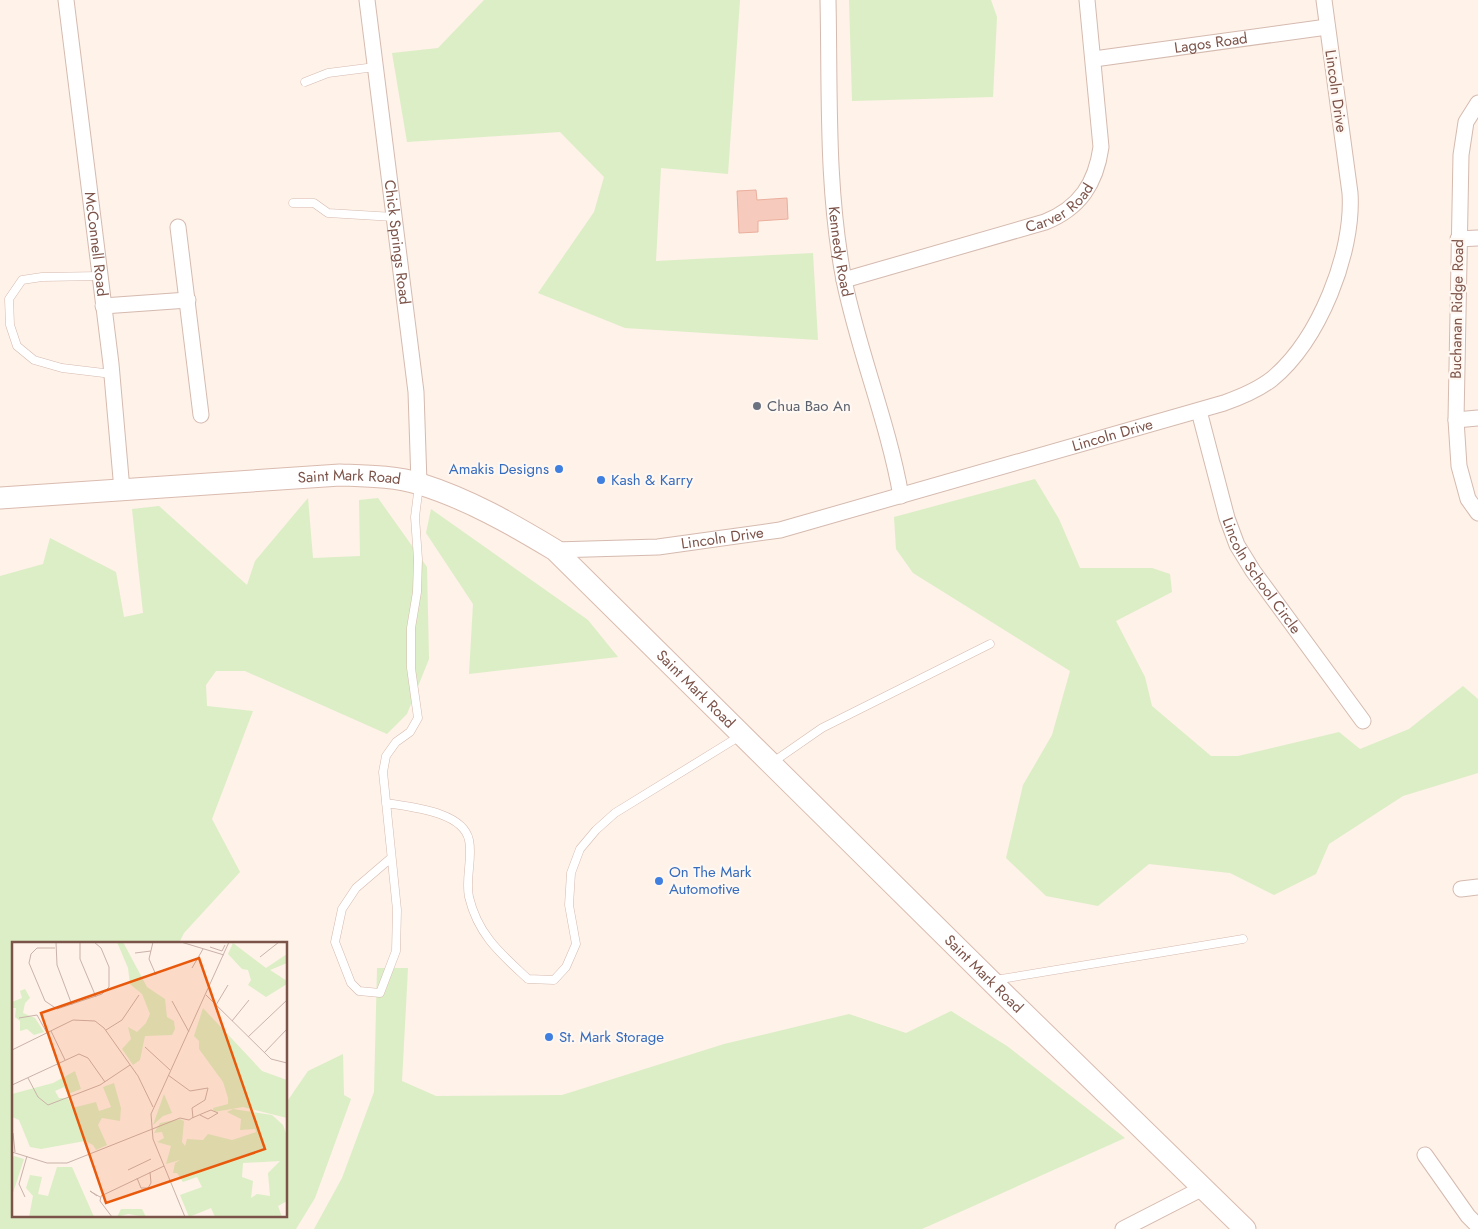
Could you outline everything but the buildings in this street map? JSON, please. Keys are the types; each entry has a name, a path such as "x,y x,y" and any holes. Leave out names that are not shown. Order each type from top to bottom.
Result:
{"street":[{"name":"McConnell Road","path":"66,0 112,374 122,490"},
{"name":"Chick Springs Road","path":"367,0 416,392 419,483"},
{"name":"Kennedy Road","path":"828,0 833,192 844,280 855,326 897,471 901,496"},
{"name":"Carver Road","path":"844,280 1045,222 1069,210 1079,200 1092,182 1098,166 1101,147 1087,0"},
{"name":"Lincoln Drive","path":"555,550 658,547 753,535 811,523 1199,411 1242,397 1272,379 1292,359 1310,333 1342,262 1350,225 1350,201 1324,0"},
{"name":"Lagos Road","path":"1094,59 1327,27"},
{"name":"Buchanan Ridge Road","path":"1478,103 1466,122 1461,155 1456,420 1459,466 1468,499 1478,513"},
{"path":"178,227 201,415"},
{"path":"1458,239 1478,238"},
{"path":"103,306 188,300"},
{"name":"Lincoln School Circle","path":"1199,411 1227,518 1237,545 1253,571 1363,721"},
{"path":"1456,420 1478,418"},
{"name":"Saint Mark Road","path":"0,498 340,475 376,476 419,483 489,512 555,550 990,981 1245,1229"},
{"path":"1461,889 1478,887"},
{"path":"1425,1155 1468,1216 1478,1226"},
{"path":"1123,1229 1203,1188"}],"lane":[{"path":"305,82 328,73 375,67"},
{"path":"293,204 314,203 328,213 394,217"},
{"path":"100,276 42,277 22,280 9,299 10,325 17,346 34,360 62,368 112,374"},
{"path":"392,858 356,888 342,909 335,942 351,983 359,991 380,993 396,951 396,910 392,858 383,772 386,756 396,742 410,732 418,718 412,668 411,628 417,592 418,559 415,517 419,483"},
{"path":"772,763 822,728 990,644"},
{"path":"386,802 438,812 459,824 469,839 468,896 480,929 497,950 528,979 554,980 566,967 576,944 569,905 571,873 580,850 596,830 615,814 742,735"},
{"path":"990,981 1242,939"}],"green space":[{"path":"484,0 740,0 728,174 661,168 656,261 813,253 818,340 625,328 538,293 594,212 604,177 560,132 407,142 392,53 438,48"},
{"path":"849,0 991,0 997,17 993,97 852,101"},
{"path":"1035,479 1059,519 1080,568 1152,568 1170,574 1172,592 1116,621 1145,677 1152,706 1211,756 1238,756 1339,732 1360,749 1409,729 1463,686 1478,699 1478,773 1403,796 1329,844 1316,874 1274,895 1230,873 1149,864 1098,906 1046,896 1006,858 1023,785 1052,735 1070,671 913,573 896,549 894,517"},
{"path":"308,498 313,558 360,556 359,500 378,498 427,567 429,659 407,714 387,734 245,671 216,671 206,685 207,706 253,711 212,819 240,872 184,933 180,942 12,942 12,1216 288,1216 288,1100 308,1071 343,1054 344,1095 351,1099 315,1198 296,1229 0,1229 0,576 43,564 50,538 116,572 124,617 143,613 132,509 159,506 247,585 255,561"},
{"path":"431,509 588,620 618,657 469,674 473,604 426,533"},
{"path":"377,968 408,968 402,1081 436,1096 562,1095 724,1044 849,1014 906,1033 951,1011 1007,1046 1125,1138 922,1229 314,1229 342,1178 374,1092"}],"place":[{"name":"Chua Bao An","path":"757,406"},
{"name":"Amakis Designs","path":"559,469"},
{"name":"Kash & Karry","path":"601,480"},
{"name":"On The Mark Automotive","path":"659,881"},
{"name":"St. Mark Storage","path":"549,1037"}]}
